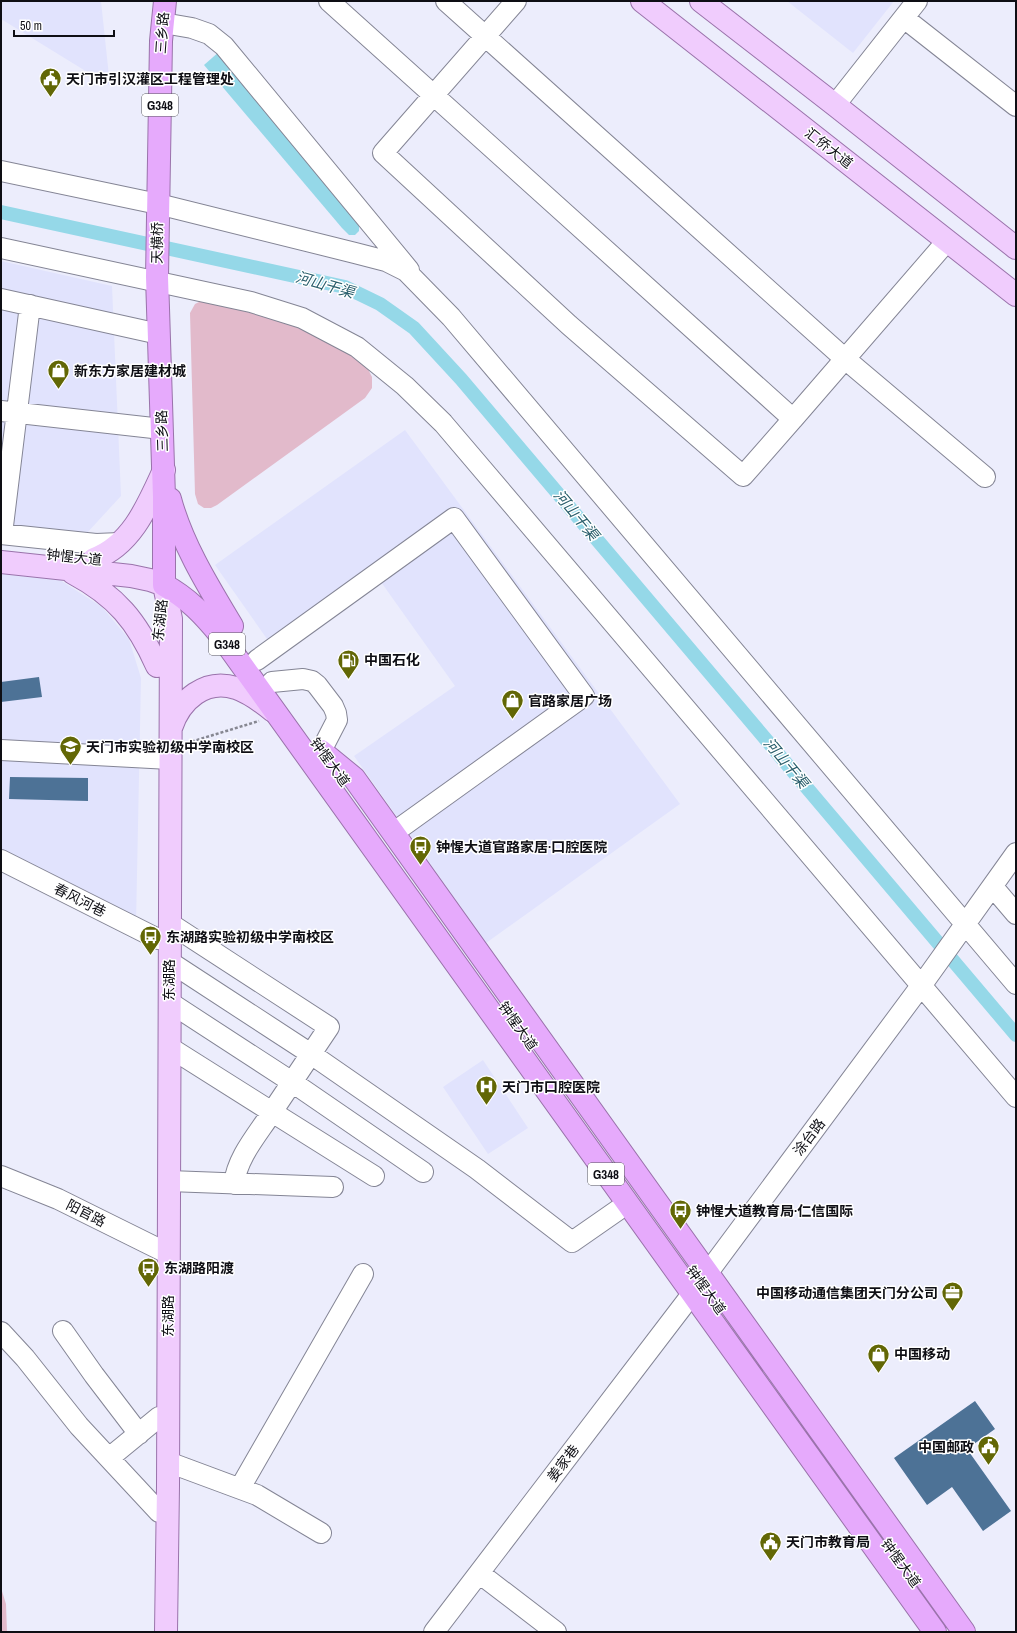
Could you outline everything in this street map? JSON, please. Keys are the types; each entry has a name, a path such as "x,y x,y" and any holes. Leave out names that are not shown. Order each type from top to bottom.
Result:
{"highway":[{"name":"三乡路","path":"158,207 161,41 164,1"},
{"name":"天横桥","path":"157,280 158,207"},
{"name":"三乡路","path":"157,280 164,470 164,577"},
{"path":"164,470 170,500 182,534 232,626"},
{"name":"钟惺大道","path":"164,577 186,581 208,598 232,626 257,660 696,1288 793,1445 935,1632"},
{"name":"钟惺大道","path":"164,577 210,622 278,715 442,954 696,1288 850,1481 951,1632"},
{"path":"321,751 354,778 393,833 696,1288"},
{"path":"442,954 618,1210 696,1288"},
{"path":"793,1445 922,1632"},
{"path":"850,1481 964,1632"}],"main road":[{"name":"汇侨大道","path":"642,1 1016,295"},
{"path":"701,1 1016,248"},
{"path":"94,559 111,551 131,531 144,511 164,470"},
{"name":"钟惺大道","path":"1,539 94,559 141,565 164,577"},
{"name":"钟惺大道","path":"1,562 131,576 150,580 164,577"},
{"path":"64,569 98,588 111,597 122,608 141,634 157,666"},
{"name":"东湖路","path":"164,577 158,621 157,666 167,749"},
{"name":"东湖路","path":"164,577 171,619 164,931 164,1252 168,1462 166,1632"},
{"path":"167,749 174,719 180,709 188,699 196,693 214,686 236,688 247,693 278,715"},
{"name":"东湖路","path":"157,1632 159,1417 164,1252 169,1181 170,962 164,931"}],"street":[{"path":"329,1 793,419"},
{"path":"446,1 844,358 985,477"},
{"path":"516,1 383,153 569,326 744,476 844,358 947,241"},
{"path":"835,105 917,1"},
{"path":"904,18 1016,106"},
{"path":"162,23 192,28 209,34 224,46 423,286 452,318 964,928 1016,984"},
{"path":"1,171 386,261 406,271 423,286"},
{"path":"1,248 157,280 251,302 302,318 357,347 405,386 443,423 924,983 1016,1097"},
{"path":"1,299 159,334"},
{"path":"30,305 9,412 1,539 96,544 120,543"},
{"path":"9,412 162,429"},
{"path":"257,660 454,518 584,696 393,833"},
{"path":"272,682 303,679 312,681 317,685 333,706 337,720 321,751"},
{"path":"1,750 167,749"},
{"path":"964,928 1016,853"},
{"name":"春风河巷","path":"1,860 164,931 329,1027 311,1054"},
{"path":"993,887 1016,914"},
{"name":"涂台路","path":"696,1288 964,928"},
{"path":"170,962 311,1054 477,1169 572,1242 618,1210"},
{"path":"169,1002 292,1082 423,1172"},
{"path":"169,1047 374,1176"},
{"path":"234,1184 238,1168 247,1150 311,1054"},
{"name":"阳官路","path":"1,1176 58,1199 164,1252"},
{"path":"169,1181 333,1187"},
{"path":"240,1488 363,1274"},
{"name":"姜家巷","path":"443,1629 479,1573 696,1288"},
{"path":"63,1330 94,1375 139,1434"},
{"path":"1,1332 25,1358 79,1426 159,1512"},
{"path":"109,1458 159,1417"},
{"path":"168,1462 257,1495 321,1533"},
{"path":"479,1573 556,1632"}],"path":[{"path":"167,749 278,715"}],"shaded area":[{"path":"1,1 101,1 110,86 1,19"},
{"path":"787,1 894,1 853,53"},
{"name":"新东方家居建材城","path":"1,261 112,286 121,496 74,547 1,539"},
{"path":"203,300 289,323 314,333 346,352 367,367 372,377 372,388 365,398 211,508 204,508 198,504 195,494 190,313 195,304"},
{"name":"官路家居广场","path":"405,430 680,804 486,943 354,756 455,686 381,582 279,656 215,565"},
{"name":"天门市实验初级中学南校区","path":"1,573 60,580 102,607 129,639 141,678 136,924 1,856"},
{"name":"天门市口腔医院","path":"483,1060 528,1128 488,1154 443,1087"},
{"path":"1,1588 6,1604 7,1632 1,1632"}],"water":[{"path":"220,51 356,220 359,226 359,231 355,235 349,235 342,228 204,65"}],"building":[{"path":"39,677 42,697 1,702 1,682"},
{"path":"10,777 88,778 88,801 9,799"},
{"path":"975,1401 995,1429 967,1449 1011,1511 983,1531 952,1487 927,1505 894,1458"}],"waterway":[{"name":"河山干渠","path":"1,212 345,287 380,304 414,328 461,379 1016,1035"}],"place":[{"name":"天门市引汉灌区工程管理处","path":"50,98"},
{"name":"新东方家居建材城","path":"59,390"},
{"name":"中国石化","path":"349,680"},
{"name":"官路家居广场","path":"512,720"},
{"name":"天门市实验初级中学南校区","path":"70,766"},
{"name":"钟惺大道官路家居·口腔医院","path":"420,866"},
{"name":"东湖路实验初级中学南校区","path":"151,956"},
{"name":"天门市口腔医院","path":"486,1106"},
{"name":"钟惺大道教育局·仁信国际","path":"680,1230"},
{"name":"东湖路阳渡","path":"148,1288"},
{"name":"中国移动通信集团天门分公司","path":"953,1312"},
{"name":"中国移动","path":"878,1374"},
{"name":"中国邮政","path":"989,1466"},
{"name":"天门市教育局","path":"771,1562"}]}
